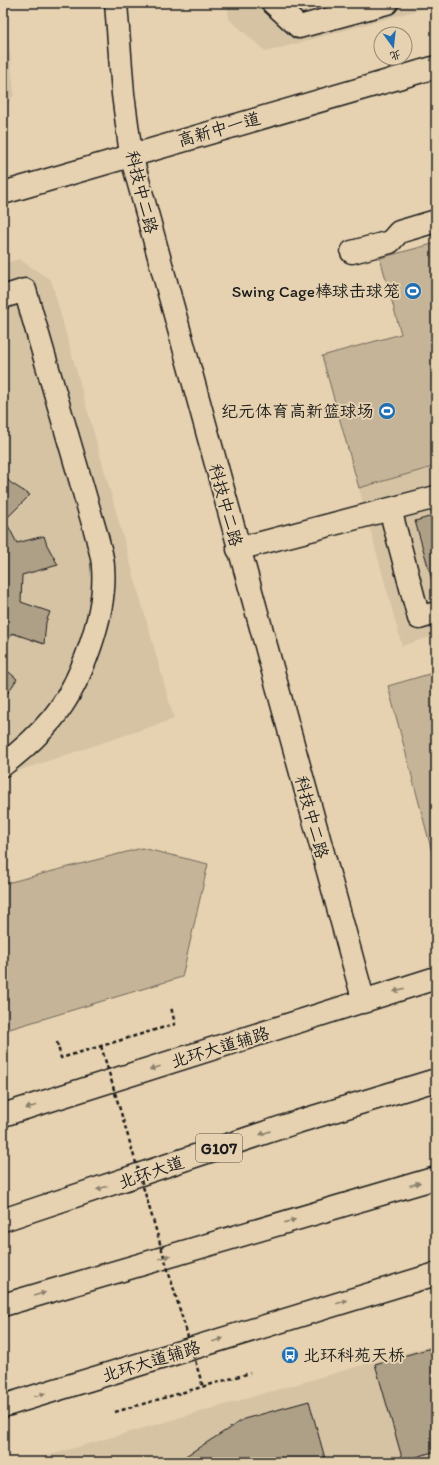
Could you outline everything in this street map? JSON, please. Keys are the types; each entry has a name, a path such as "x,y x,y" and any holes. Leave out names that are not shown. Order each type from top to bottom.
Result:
{"main road":[{"name":"科技中二路","path":"116,3 123,94 131,155 238,549 364,1002"},
{"path":"273,3 299,27 387,3"},
{"name":"高新中一道","path":"3,193 436,67"},
{"path":"352,252 390,242 399,232 436,221"},
{"path":"3,297 25,290 97,537 103,566 103,598 87,655 71,689 53,718 28,745 3,765"},
{"path":"238,549 436,497"},
{"path":"390,509 419,618 436,613"},
{"name":"北环大道辅路","path":"3,1116 436,978"},
{"path":"298,1122 436,1069"},
{"name":"北环大道","path":"3,1220 298,1122 436,1080"},
{"path":"3,1305 436,1178"},
{"path":"3,1208 76,1197"},
{"name":"北环大道辅路","path":"3,1406 436,1274"}],"path":[{"path":"57,1042 61,1058 176,1024 171,1007"},
{"path":"101,1046 203,1387"},
{"path":"115,1412 250,1373"}],"shaded area":[{"path":"3,3 5,3 14,94 3,113"},
{"path":"227,3 436,3 436,5 266,52 229,19"},
{"name":"纪元体育高新篮球场","path":"436,243 436,466 359,488 322,356 401,334 380,258"},
{"path":"19,259 51,280 174,719 3,776 3,264"},
{"path":"436,466 436,635 402,646 359,488"},
{"path":"436,672 436,867 388,686"},
{"path":"142,848 208,864 182,977 3,1031 3,884"},
{"path":"436,1344 436,1462 26,1462"}],"building":[{"path":"4,476 11,483 30,495 5,520 17,543 44,536 47,545 58,565 22,575 21,602 50,612 46,622 44,644 12,633 3,651"},
{"path":"436,515 436,594 415,521"},
{"path":"3,667 17,679 3,700"},
{"path":"431,1348 436,1367 436,1451 403,1461 375,1364"},
{"path":"309,1401 326,1462 176,1462 244,1419"}],"place":[{"name":"Swing Cage棒球击球笼","path":"413,291"},
{"name":"纪元体育高新篮球场","path":"387,411"},
{"name":"北环科苑天桥","path":"290,1355"}]}
